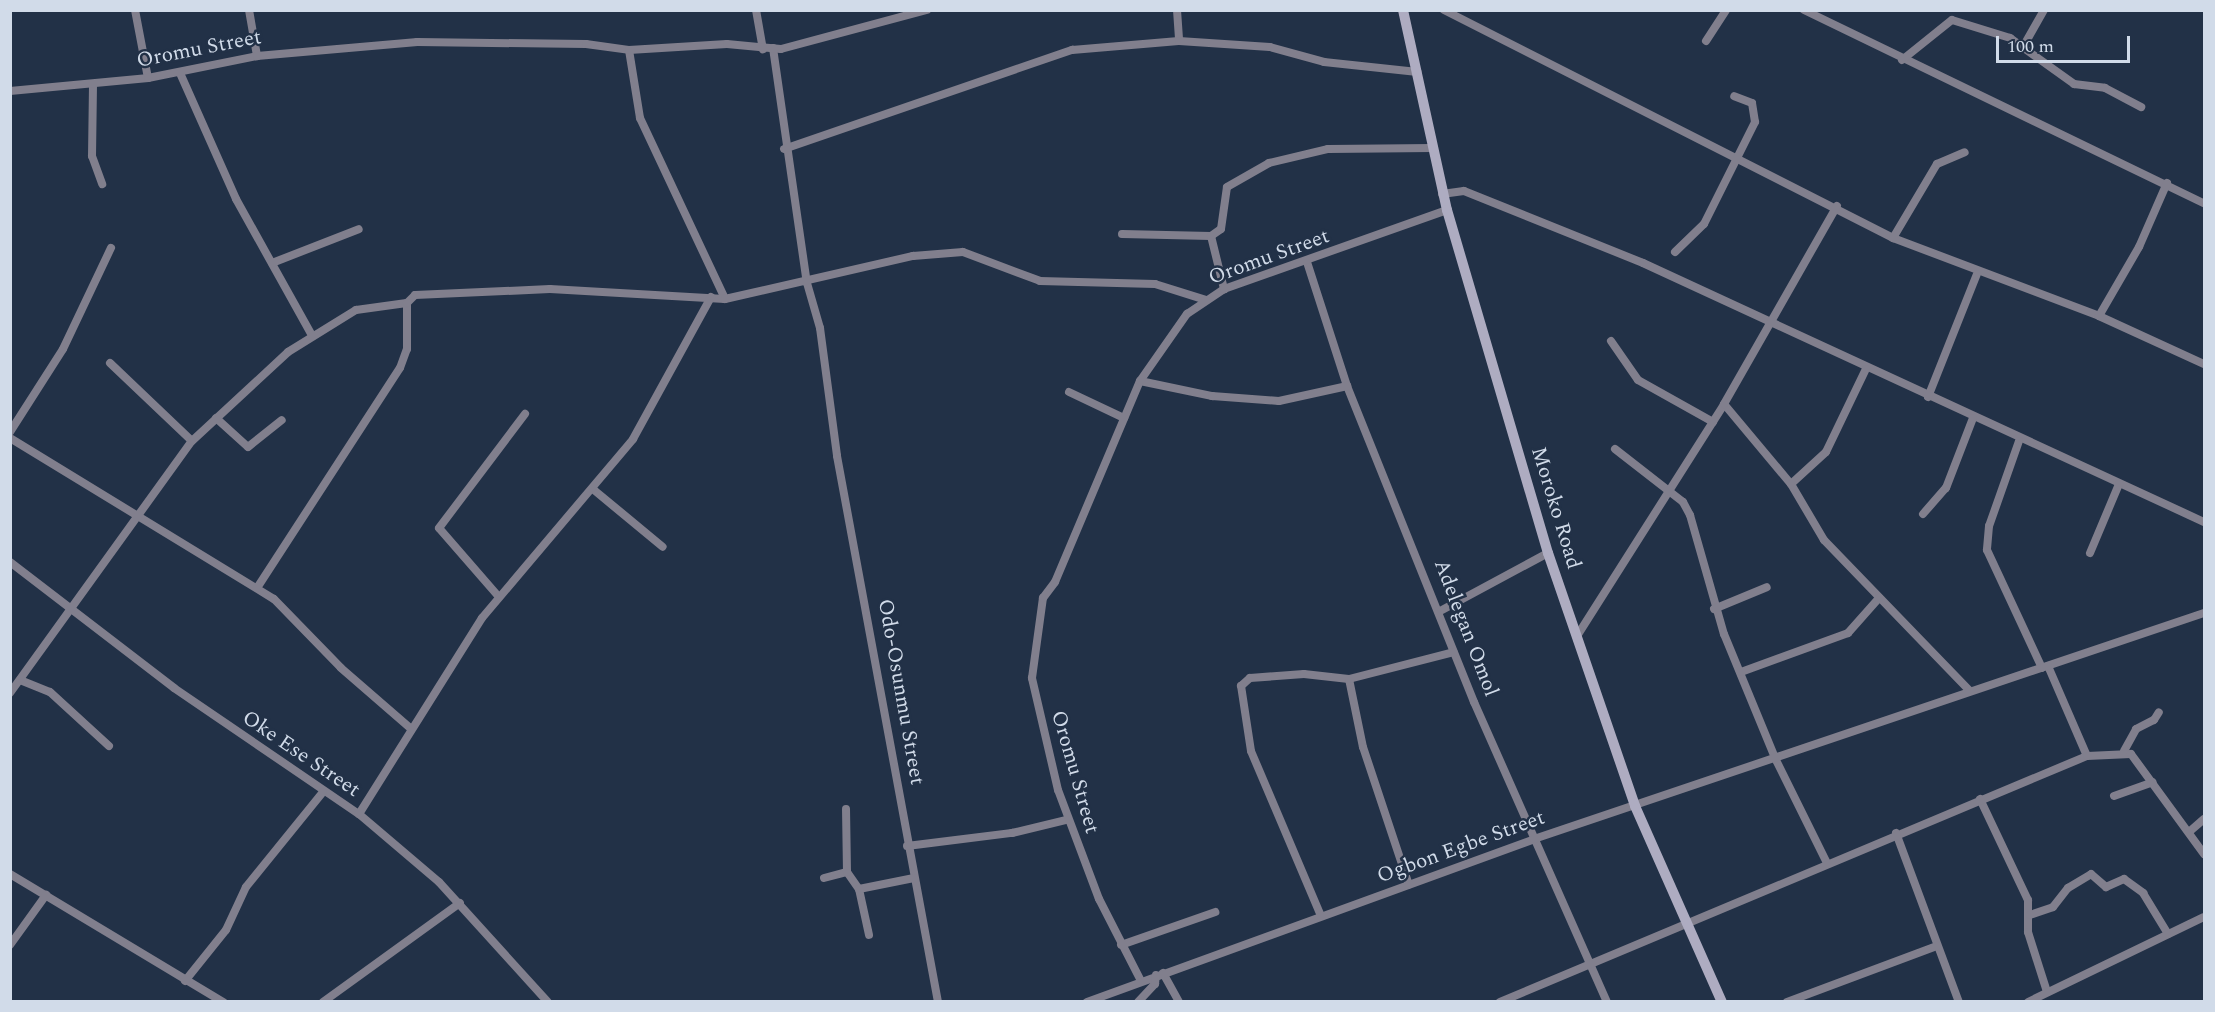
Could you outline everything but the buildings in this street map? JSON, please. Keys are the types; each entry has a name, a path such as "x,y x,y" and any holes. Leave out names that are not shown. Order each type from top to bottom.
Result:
{"street":[{"path":"135,10 148,78"},
{"path":"249,10 256,56"},
{"path":"756,10 763,49"},
{"name":"Oromu Street","path":"10,91 93,85 148,78 256,56 395,48 417,42 586,44 629,50 727,44 763,49 927,10"},
{"path":"1177,10 1179,41"},
{"name":"Moroko Road","path":"1403,10 1442,194 1548,553 1635,806 1722,1002"},
{"path":"1444,10 1837,206 1893,238 1977,274 2099,316 2205,364"},
{"path":"1706,42 1726,10"},
{"path":"1804,10 1902,60 2167,183 2205,203"},
{"path":"2023,47 2044,10"},
{"path":"1902,60 1952,20 2023,47 2074,84 2105,88 2141,107"},
{"path":"784,149 1072,50 1179,41 1270,47 1324,62 1417,72"},
{"path":"773,48 784,149 807,283"},
{"path":"629,50 640,118 725,299"},
{"path":"180,73 272,263 311,334"},
{"path":"93,85 92,156 102,184"},
{"path":"1675,252 1704,224 1739,158 1756,112 1744,96 1734,96"},
{"path":"1122,234 1211,236 1221,229 1227,186 1269,163 1328,149 1432,148"},
{"path":"1893,238 1937,164 1965,152"},
{"path":"2099,316 2139,247 2167,183"},
{"path":"1442,194 1464,191 1643,263 2019,441 2205,522"},
{"path":"1577,636 1724,404 1837,206"},
{"name":"Oromu Street","path":"1140,979 1121,945 1066,820 1032,678 1043,598 1055,582 1140,381 1167,338 1206,300 1224,289 1307,262 1447,210"},
{"path":"272,263 359,229"},
{"path":"1211,236 1224,289"},
{"path":"10,432 63,349 111,248"},
{"path":"11,691 136,515 192,441 311,334 357,310 407,303 416,295 550,289 725,299 807,283 914,256 971,252 1040,281 1155,284 1206,300"},
{"name":"Adelegan Omol","path":"1307,262 1347,386 1442,610 1454,652 1606,1002"},
{"path":"1928,397 1977,274"},
{"name":"Odo-Osunmu Street","path":"807,283 820,328 908,846 938,1002"},
{"path":"359,814 409,726 499,597 594,490 633,439 711,297"},
{"path":"257,588 400,368 407,349 407,303"},
{"path":"1611,341 1638,380 1713,422"},
{"path":"110,363 192,441"},
{"path":"1791,484 1826,452 1866,369"},
{"path":"1140,381 1212,396 1280,401 1347,386"},
{"path":"1069,392 1124,418"},
{"path":"1724,404 1791,484 1824,540 1970,691"},
{"path":"499,597 439,528 525,414"},
{"path":"216,418 248,447 282,420"},
{"path":"1923,514 1946,489 1973,418"},
{"path":"10,438 257,588 409,726"},
{"path":"2019,441 1989,526 1987,550 2087,756"},
{"path":"1615,449 1683,502 1695,526 1714,609 1742,672 1776,760 1827,863"},
{"path":"2090,553 2119,484"},
{"path":"594,490 663,547"},
{"path":"1442,610 1548,553"},
{"name":"Oke Ese Street","path":"10,562 69,608 323,792 359,814 460,903 548,1002"},
{"path":"1714,609 1767,587"},
{"path":"1742,672 1848,633 1879,598"},
{"name":"Ogbon Egbe Street","path":"1160,974 1534,838 1776,760 1970,691 2205,613"},
{"path":"1321,916 1251,751 1241,686 1250,678 1293,674 1349,679 1454,652"},
{"path":"1349,679 1363,747 1408,885"},
{"path":"20,680 50,692 109,746"},
{"path":"2124,751 2136,729 2154,720 2159,712"},
{"path":"1500,1002 1980,799 2087,756 2124,751"},
{"path":"2124,751 2153,782 2205,854"},
{"path":"2114,796 2153,782"},
{"path":"185,981 226,930 246,887 323,792"},
{"path":"1980,799 2016,868 2030,915 2028,932 2048,992"},
{"path":"846,809 847,872 860,889 869,935"},
{"path":"2189,832 2205,819"},
{"path":"908,846 1012,833 1066,820"},
{"path":"1896,833 1959,1002"},
{"path":"824,878 847,872"},
{"path":"10,873 223,1002"},
{"path":"2030,915 2053,908 2068,888 2091,874 2106,887 2124,879 2143,893 2169,934"},
{"path":"860,889 914,878"},
{"path":"10,945 46,895"},
{"path":"323,1002 460,903"},
{"path":"1121,945 1215,912"},
{"path":"2028,1002 2205,917"},
{"path":"1787,1002 1937,945"},
{"path":"1087,1002 1140,979 1160,974"},
{"path":"1138,1002 1148,999 1160,974"},
{"path":"1160,974 1179,1002"}]}
